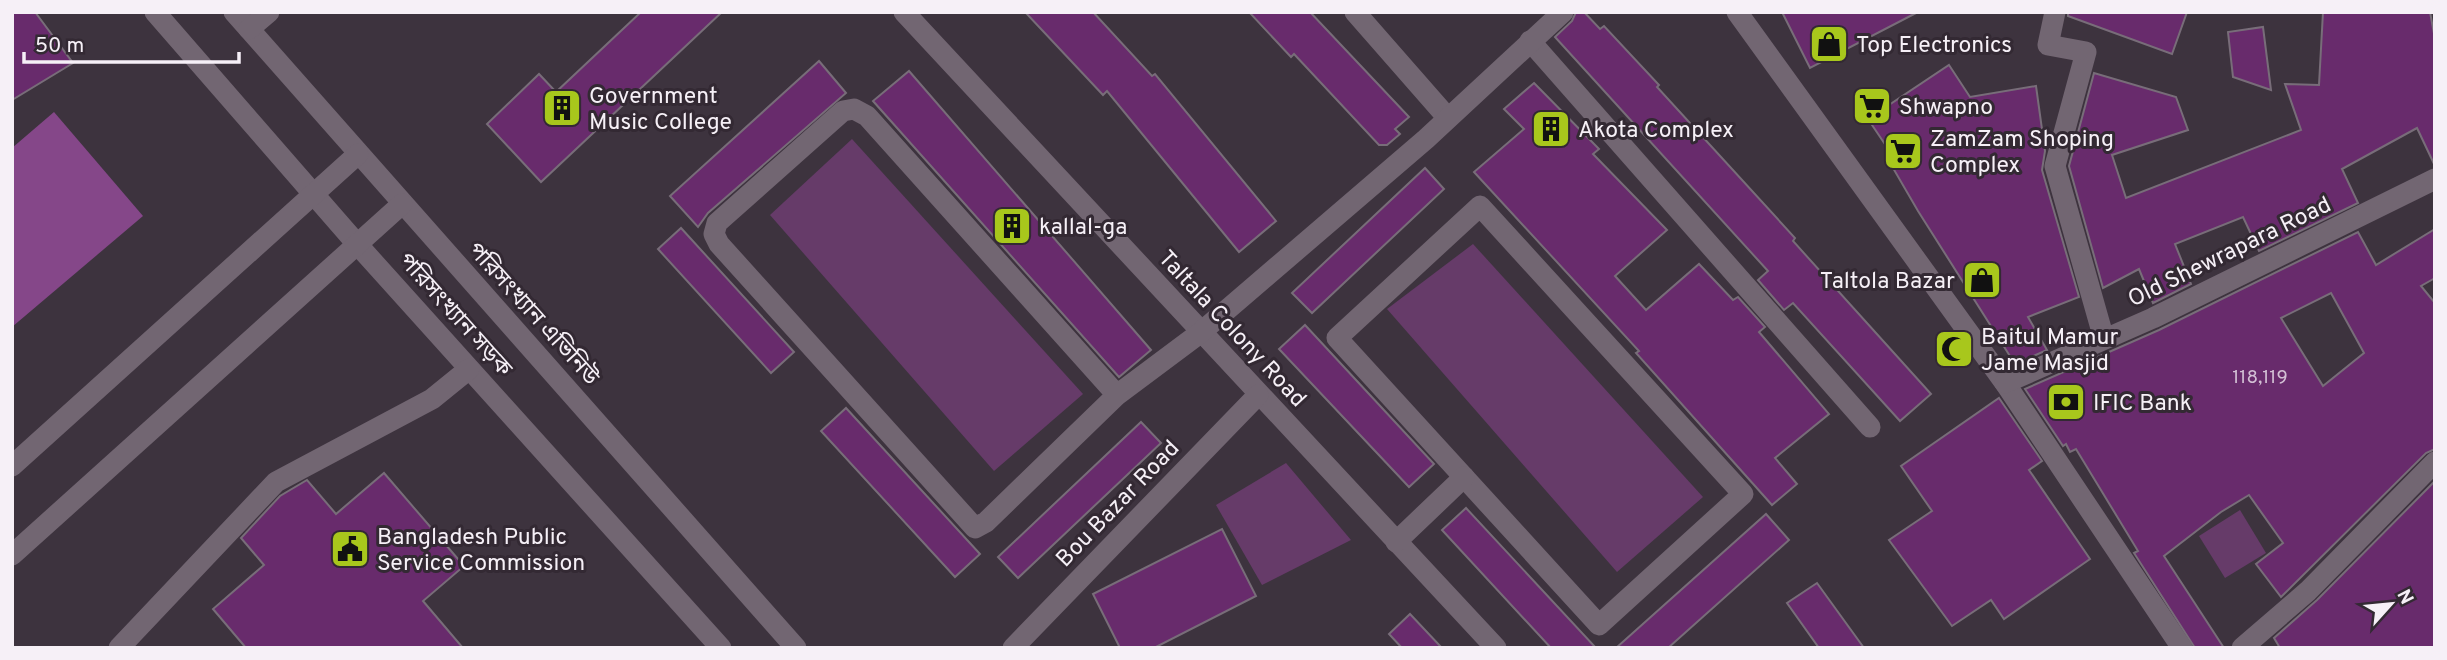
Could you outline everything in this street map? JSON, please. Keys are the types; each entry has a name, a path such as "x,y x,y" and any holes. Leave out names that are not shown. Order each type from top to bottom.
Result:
{"street":[{"name":"পরিসংখ্যান সড়ক","path":"155,12 313,195 722,648"},
{"name":"পরিসংখ্যান এভিনিউ","path":"234,12 796,648"},
{"path":"249,29 269,12"},
{"name":"Taltala Colony Road","path":"904,12 1496,648"},
{"path":"1355,12 1447,117"},
{"path":"1117,395 867,116 853,109 843,111 717,223 714,234 719,244 975,528 986,522 1117,395 1200,333 1563,12"},
{"path":"1737,12 2005,383 2182,648"},
{"path":"2055,12 2048,45 2086,52 2055,166 2104,339"},
{"path":"1530,41 1870,427"},
{"path":"12,466 358,154"},
{"name":"Old Shewrapara Road","path":"2005,383 2165,312 2435,179"},
{"path":"12,555 402,204"},
{"path":"1480,206 1743,494 1599,625 1464,477 1337,338 1480,206"},
{"path":"119,648 276,482 432,399 469,369"},
{"name":"Bou Bazar Road","path":"1013,648 1258,395"},
{"path":"2242,648 2308,591 2435,462"},
{"path":"1396,542 1464,477"}],"shaded area":[{"path":"54,112 143,216 12,327 12,148"},
{"path":"852,139 1083,394 994,471 770,215"},
{"path":"1473,244 1703,497 1617,572 1387,309"},
{"path":"1286,463 1351,540 1262,585 1216,505"},
{"path":"2240,510 2266,553 2225,578 2199,536"}],"building":[{"path":"12,12 35,12 73,63 12,100"},
{"name":"Government Music College","path":"641,12 722,12 541,182 487,124 539,74 556,92"},
{"path":"1025,12 1093,12 1152,76 1155,74 1276,221 1239,252 1107,91 1103,95"},
{"path":"1249,12 1310,12 1409,117 1395,129 1400,134 1387,145 1379,145 1294,54 1291,57"},
{"path":"1576,12 1584,12 1600,29 1604,26 1659,85 1657,87 1795,238 1793,241 1931,394 1900,421 1793,303 1784,310 1758,280 1768,271 1555,37 1572,21"},
{"path":"1782,12 1918,12 1810,68"},
{"path":"2068,12 2187,12 2172,54 2068,16"},
{"path":"2323,12 2430,12 2435,39 2435,166 2417,128 2342,169 2358,203 2259,251 2243,217 2175,244 2191,284 2153,303 2139,269 2103,288 2069,166 2094,73 2176,97 2188,130 2112,155 2126,198 2301,130 2285,84 2319,85"},
{"path":"2263,27 2271,90 2233,77 2228,32"},
{"path":"819,61 846,93 708,213 698,227 670,196"},
{"path":"1949,65 1970,97 2036,86 2045,151 2042,170 2079,297 2028,317 2047,350 2015,364 1918,211 1893,168 1899,165 1868,119"},
{"name":"kallal-ga","path":"909,71 1151,350 1119,377 873,101"},
{"path":"1534,83 1599,149 1593,154 1667,230 1615,276 1646,310 1699,264 1733,300 1738,297 1765,327 1759,332 1829,414 1775,458 1797,484 1772,505 1636,353 1639,351 1474,172 1524,129 1504,109"},
{"path":"1425,168 1444,189 1312,313 1292,293"},
{"path":"681,228 794,352 771,373 658,249"},
{"path":"2435,229 2435,278 2421,286 2435,303 2435,449 2426,453 2281,597 2256,564 2283,543 2249,495 2221,512 2164,556 2224,648 2195,648 2134,553 2138,551 2076,449 2070,452 2066,444 2063,446 2025,389 2159,330 2358,232 2376,265","holes":["2331,293 2364,353 2323,386 2281,318"]},
{"path":"1305,325 1434,464 1409,487 1279,349"},
{"path":"1999,398 2042,461 2029,470 2090,559 2004,619 1991,600 1952,626 1889,540 1932,511 1901,466"},
{"path":"846,408 980,554 955,577 821,431"},
{"path":"1141,422 1161,443 1018,578 998,557"},
{"name":"Bangladesh Public Service Commission","path":"384,473 464,566 423,601 463,648 246,648 213,609 264,565 241,538 280,496 307,480 336,514"},
{"path":"2435,481 2435,648 2280,648 2274,638 2317,600"},
{"path":"1466,508 1596,648 1551,648 1442,530"},
{"path":"1766,514 1789,540 1668,648 1616,648"},
{"path":"1222,529 1256,596 1154,648 1120,648 1093,594"},
{"path":"1817,583 1864,648 1819,648 1787,603"},
{"path":"1410,614 1442,648 1402,648 1389,634"}],"place":[{"name":"Top Electronics","path":"1829,44"},
{"name":"Shwapno","path":"1872,106"},
{"name":"Government Music College","path":"562,108"},
{"name":"Akota Complex","path":"1551,129"},
{"name":"ZamZam Shoping Complex","path":"1903,151"},
{"name":"kallal-ga","path":"1012,226"},
{"name":"Taltola Bazar","path":"1982,280"},
{"name":"Baitul Mamur Jame Masjid","path":"1954,349"},
{"name":"IFIC Bank","path":"2066,402"},
{"name":"Bangladesh Public Service Commission","path":"350,549"}]}
